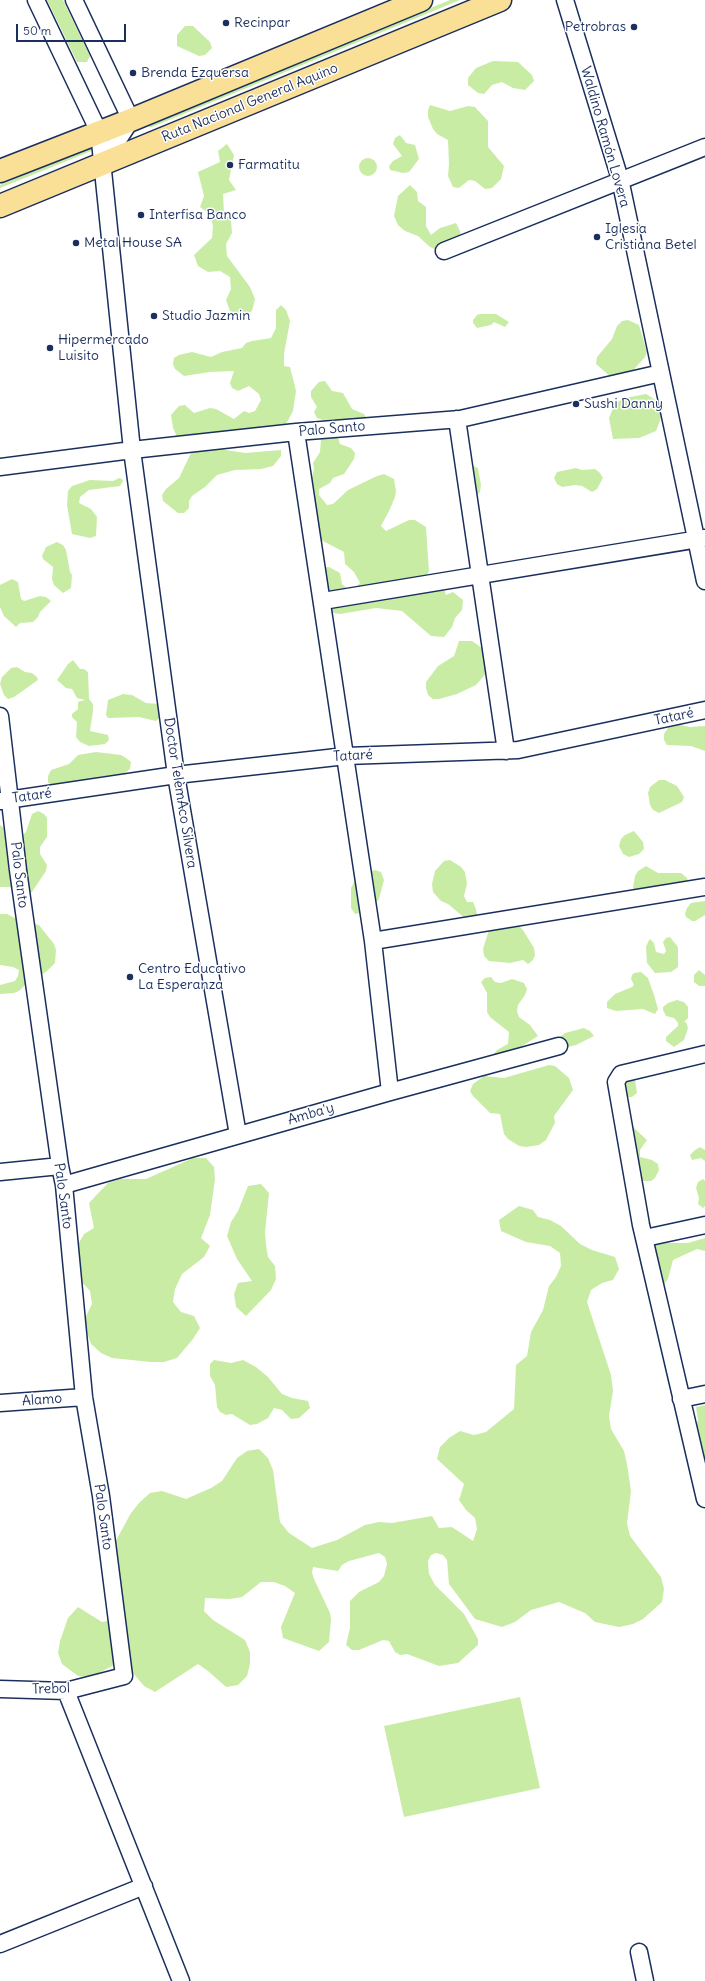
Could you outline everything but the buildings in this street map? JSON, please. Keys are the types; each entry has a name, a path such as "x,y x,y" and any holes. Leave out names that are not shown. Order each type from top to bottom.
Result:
{"highway":[{"name":"Ruta Nacional General Aquino","path":"0,171 131,120 421,0"},
{"name":"Ruta Nacional General Aquino","path":"0,206 500,0"}],"street":[{"path":"36,0 99,132"},
{"path":"74,0 131,120 102,164"},
{"name":"Waldino Ramón Lovera","path":"565,0 620,179 661,373 700,539 705,581"},
{"name":"Doctor TelèmAco Silvera","path":"99,132 132,450 176,775 238,1135"},
{"path":"444,251 620,179 705,147"},
{"name":"Palo Santo","path":"0,467 132,450 296,432 457,419 661,373"},
{"path":"457,419 506,751"},
{"path":"296,432 373,941 390,1092"},
{"path":"322,601 700,539"},
{"name":"Tataré","path":"5,800 176,775 346,756 518,750 705,710"},
{"name":"Palo Santo","path":"0,716 5,800 18,870 64,1186 84,1397 101,1496 124,1676"},
{"path":"373,941 705,887"},
{"name":"Amba'y","path":"64,1186 390,1092 559,1046"},
{"path":"705,1054 621,1074 616,1082 645,1238 705,1499"},
{"path":"0,1172 60,1166"},
{"path":"645,1238 705,1225"},
{"path":"681,1399 705,1394"},
{"name":"Alamo","path":"0,1403 84,1397"},
{"name":"Trebol","path":"0,1689 66,1691 124,1676"},
{"path":"66,1691 181,1981"},
{"path":"0,1944 144,1886"},
{"path":"639,1952 646,1981"}],"green space":[{"path":"47,0 63,0 90,56 87,62 77,62"},
{"path":"450,0 460,0 149,127 151,123"},
{"path":"185,26 193,26 210,42 212,48 205,55 199,56 177,46 177,35"},
{"path":"493,61 518,62 532,75 534,81 525,90 513,88 502,82 492,85 484,94 478,93 468,85 468,78 476,68"},
{"path":"430,105 450,111 468,106 475,107 488,121 488,147 504,166 501,179 492,188 485,189 475,181 469,180 459,188 453,187 448,176 448,140 437,134 433,129 428,117"},
{"path":"400,135 406,143 415,145 419,159 409,172 403,173 390,170 389,166 393,161 402,156 393,144 395,138"},
{"path":"227,144 234,155 229,180 236,190 223,194 224,213 231,221 232,233 226,244 227,256 250,287 255,299 252,311 241,317 230,311 226,300 231,289 230,277 220,271 208,272 198,266 194,255 212,238 213,226 210,214 200,207 204,196 198,172 220,162 218,151"},
{"path":"93,147 94,150 0,188 0,185"},
{"path":"368,158 374,161 377,167 374,173 368,176 362,173 359,167 362,161"},
{"path":"410,185 417,192 418,201 426,207 426,226 431,235 440,228 456,223 460,231 461,238 437,250 430,247 418,236 405,231 398,225 394,216 398,196"},
{"path":"281,305 286,310 290,321 284,354 284,366 290,367 296,391 293,411 285,426 259,427 178,439 173,428 171,415 179,406 185,405 194,413 210,408 216,409 234,419 244,411 249,413 255,411 261,400 259,394 249,386 238,391 232,388 230,383 234,371 210,372 184,376 175,369 173,364 174,358 179,355 192,352 211,357 222,352 242,348 246,343 252,341 271,338 276,328 276,310"},
{"path":"480,314 496,314 509,322 505,327 494,322 491,325 477,328 473,323 473,320"},
{"path":"628,320 639,325 647,352 645,357 629,375 611,377 596,364 597,357 612,339 617,326 622,321"},
{"path":"325,381 332,391 343,393 352,409 364,414 367,419 341,422 335,419 323,420 317,418 314,412 317,407 311,397 311,391 319,382"},
{"path":"646,394 654,399 659,408 661,418 656,431 639,438 613,439 609,418 614,406 625,398"},
{"path":"326,428 336,432 340,444 351,448 355,453 354,459 344,474 333,478 330,483 319,489 319,495 327,505 333,504 348,490 377,476 384,474 394,479 396,491 395,497 381,526 386,531 409,520 415,520 426,527 429,572 425,577 444,589 446,595 453,592 463,600 462,610 455,618 452,627 444,637 431,636 402,611 376,608 340,614 327,612 317,568 329,567 340,573 342,584 351,592 360,583 354,572 345,564 344,552 321,540 311,530 308,494 314,469 313,463 320,452 321,439"},
{"path":"208,447 245,453 281,450 281,456 273,466 261,469 235,470 217,475 205,487 192,496 189,501 189,508 184,513 178,513 163,501 162,495 166,489 179,478 191,453"},
{"path":"473,466 478,468 481,485 480,492 472,501 465,475"},
{"path":"576,468 582,470 595,469 600,473 603,478 597,489 592,492 582,486 575,485 562,487 557,484 554,478 557,472"},
{"path":"119,478 123,481 120,486 89,490 80,497 79,503 91,509 97,517 96,536 90,538 72,534 67,505 68,491 72,486 90,480 113,481"},
{"path":"57,542 63,545 66,550 70,572 72,575 71,588 63,593 54,585 52,579 53,567 43,559 42,556 46,547"},
{"path":"12,579 18,582 21,599 24,601 40,596 46,597 51,601 33,622 20,623 16,627 4,616 0,607 0,585"},
{"path":"459,641 472,641 482,648 486,653 488,671 476,685 457,694 439,699 433,699 428,695 426,682 438,666 454,656"},
{"path":"73,660 80,669 84,669 88,672 89,699 93,704 90,731 108,735 109,740 105,744 89,746 80,742 76,737 77,722 72,717 72,714 78,709 78,702 85,700 77,698 72,689 66,688 57,680 68,664"},
{"path":"17,667 25,672 32,673 38,680 14,697 8,699 4,695 0,684 2,677 11,668"},
{"path":"123,694 132,695 146,703 159,704 163,715 156,721 139,717 108,718 106,715 108,700"},
{"path":"671,723 690,727 705,726 705,751 691,746 667,745 664,740 664,734"},
{"path":"96,752 121,755 131,762 130,769 121,776 115,778 102,776 91,781 52,787 48,782 48,776 51,770 69,764 78,755"},
{"path":"659,780 665,780 677,786 684,797 682,802 659,813 653,810 650,805 648,793 650,787"},
{"path":"38,811 44,814 47,818 47,837 40,847 40,854 47,865 46,871 32,892 26,896 19,895 10,887 0,887 0,825 16,837 22,836 26,832 32,814"},
{"path":"634,831 643,842 644,849 639,854 629,857 623,854 619,846 621,839 625,835"},
{"path":"450,860 461,867 465,872 467,884 464,896 467,902 473,902 477,915 472,920 466,919 448,904 441,901 433,892 432,884 435,871 444,861"},
{"path":"646,866 658,873 681,873 687,878 688,881 686,883 669,883 635,891 633,888 635,876 638,871"},
{"path":"375,870 381,872 384,880 379,899 367,911 355,914 351,908 351,888 354,882 363,874"},
{"path":"705,901 705,915 695,921 692,921 686,917 685,914 687,908 691,903"},
{"path":"0,914 7,914 19,920 39,925 54,944 56,950 55,963 47,971 34,980 28,982 19,991 14,993 0,994 0,985 15,981 19,970 13,967 0,965"},
{"path":"513,923 523,930 534,948 535,955 533,960 528,964 523,960 510,963 489,961 484,956 483,949 489,930"},
{"path":"670,937 678,947 678,967 671,972 655,973 647,963 646,947 648,942 650,939 654,943 656,952 664,954 666,951 663,942 666,938"},
{"path":"699,970 705,975 705,986 699,986 694,982 694,975"},
{"path":"641,972 648,978 654,995 658,1009 655,1014 643,1009 616,1011 607,1008 607,1002 615,994 634,985 631,979 632,975 634,973"},
{"path":"491,977 495,982 501,983 512,979 524,983 527,989 518,1005 517,1011 519,1017 530,1025 538,1036 522,1046 502,1062 496,1060 493,1055 497,1050 508,1044 509,1032 490,1017 487,1012 487,993 481,982 485,978"},
{"path":"677,1000 684,1002 688,1007 688,1018 684,1022 686,1022 688,1028 684,1040 674,1047 666,1041 666,1037 678,1026 678,1023 674,1018 666,1016 663,1007 668,1003"},
{"path":"584,1028 590,1031 594,1036 576,1045 563,1048 556,1040 565,1033"},
{"path":"549,1065 555,1066 569,1078 573,1090 554,1116 555,1123 546,1140 539,1145 526,1147 519,1146 508,1139 504,1134 500,1114 490,1113 470,1091 473,1084 484,1076 504,1078"},
{"path":"619,1079 635,1079 637,1093 632,1097 626,1097"},
{"path":"633,1127 647,1140 640,1150 640,1157 652,1160 658,1164 659,1170 655,1178 651,1181 643,1181 639,1169 628,1130"},
{"path":"700,1147 705,1150 705,1161 701,1158 692,1160 690,1155"},
{"path":"193,1158 206,1158 214,1167 215,1179 210,1215 201,1238 210,1246 204,1257 182,1274 175,1289 173,1302 181,1312 194,1316 200,1328 177,1358 164,1362 151,1362 112,1358 101,1353 91,1344 86,1330 86,1316 92,1304 90,1291 72,1272 77,1246 84,1234 94,1228 89,1203 108,1183 120,1179 146,1179"},
{"path":"703,1179 705,1181 705,1206 703,1208 698,1204 699,1198 696,1188 698,1182"},
{"path":"261,1184 269,1193 265,1232 266,1245 268,1257 275,1266 276,1279 271,1290 246,1316 236,1307 234,1294 238,1283 252,1281 237,1259 227,1236 231,1222 238,1211 248,1186"},
{"path":"519,1206 533,1210 538,1217 550,1220 561,1226 580,1244 592,1250 615,1257 619,1269 613,1280 602,1283 591,1290 587,1302 611,1375 613,1391 609,1416 611,1429 624,1451 627,1464 631,1491 627,1523 630,1536 661,1577 664,1589 662,1602 643,1619 633,1624 619,1627 595,1622 585,1613 559,1602 531,1610 515,1622 502,1627 475,1619 449,1584 447,1560 443,1555 436,1553 431,1555 428,1561 429,1574 435,1585 464,1614 478,1639 478,1645 458,1663 439,1666 407,1654 400,1655 395,1652 389,1641 383,1640 359,1650 352,1650 346,1645 350,1628 350,1601 359,1592 379,1582 384,1576 387,1564 385,1557 379,1553 349,1561 342,1565 338,1571 313,1567 312,1573 314,1579 330,1613 331,1620 329,1642 319,1651 283,1638 281,1627 295,1593 285,1586 274,1582 261,1582 242,1597 230,1599 205,1598 204,1611 213,1620 245,1640 250,1652 250,1664 247,1676 238,1685 226,1687 198,1664 155,1692 144,1686 127,1666 114,1665 91,1677 78,1676 62,1664 58,1653 60,1641 68,1618 78,1607 102,1622 114,1620 113,1546 131,1513 140,1502 150,1493 162,1491 186,1499 211,1488 222,1481 237,1458 247,1451 259,1449 268,1458 273,1470 280,1522 289,1533 312,1548 337,1540 365,1525 379,1522 392,1523 432,1516 439,1528 452,1527 473,1541 477,1529 475,1518 466,1510 459,1500 464,1484 437,1459 440,1447 449,1438 460,1431 474,1435 486,1432 514,1409 516,1365 527,1356 531,1332 543,1310 549,1286 556,1277 561,1266 560,1253 550,1246 526,1242 501,1231 499,1220"},
{"path":"705,1238 705,1251 697,1249 673,1260 668,1279 664,1284 659,1280 651,1245 657,1243 688,1243"},
{"path":"214,1360 231,1363 243,1360 256,1367 268,1377 282,1394 292,1398 308,1401 310,1408 299,1418 291,1419 282,1410 274,1408 268,1418 257,1424 250,1425 232,1414 226,1415 220,1412 217,1407 215,1385 210,1376 210,1364"},
{"path":"705,1405 705,1461 703,1460 696,1426 698,1420 696,1407"},
{"path":"520,1697 540,1788 404,1817 384,1726"}],"place":[{"name":"Recinpar","path":"226,23"},
{"name":"Petrobras","path":"634,27"},
{"name":"Brenda Ezquersa","path":"133,73"},
{"name":"Farmatitu","path":"230,165"},
{"name":"Interfisa Banco","path":"141,215"},
{"name":"Iglesia Cristiana Betel","path":"597,237"},
{"name":"Metal House SA","path":"76,243"},
{"name":"Studio Jazmin","path":"154,316"},
{"name":"Hipermercado Luisito","path":"50,348"},
{"name":"Sushi Danny","path":"576,404"},
{"name":"Centro Educativo La Esperanza","path":"130,977"}]}
